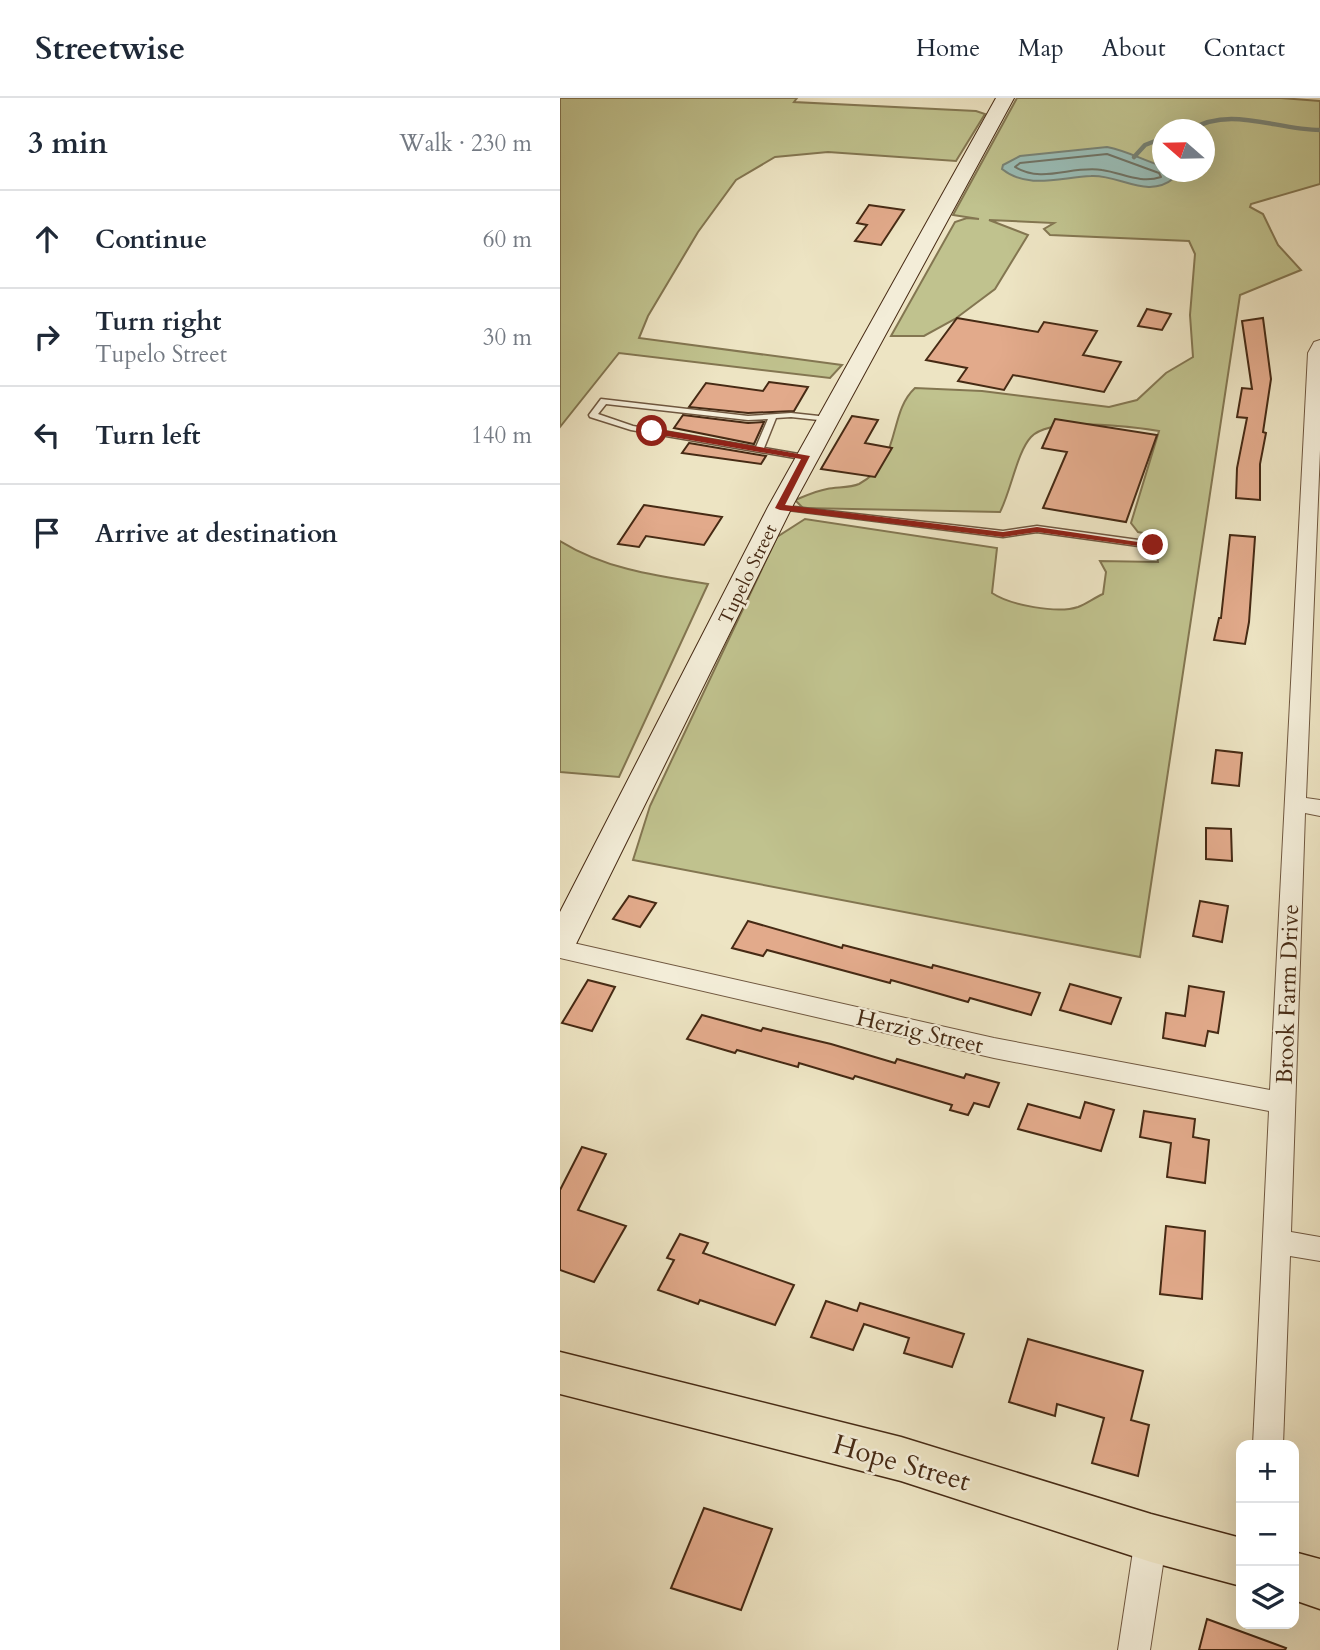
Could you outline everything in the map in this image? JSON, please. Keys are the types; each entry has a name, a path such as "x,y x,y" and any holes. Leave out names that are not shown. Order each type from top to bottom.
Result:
{"main road":[{"name":"Tupelo Street","path":"560,947 780,508 1005,98"},
{"name":"Hope Street","path":"560,1373 901,1459 1151,1538 1236,1561"},
{"path":"1299,1578 1320,1584"}],"street":[{"name":"Brook Farm Drive","path":"1268,1440 1295,804 1314,537 1316,353 1320,345"},
{"path":"1295,804 1320,808"},
{"name":"Herzig Street","path":"560,947 994,1048 1282,1104"},
{"path":"1275,1242 1320,1249"},
{"path":"1134,1650 1151,1538"}],"lane":[{"path":"807,458 631,428 593,415 604,401 748,418 791,415 828,419"},
{"path":"760,448 774,416"},
{"path":"780,508 1003,534 1037,529 1153,545"}],"green space":[{"path":"560,98 797,98 794,102 976,111 985,114 956,161 828,152 775,157 736,180 698,232 648,316 639,338 842,365 830,378 619,353 560,427"},
{"path":"1017,98 1281,98 1320,101 1320,184 1251,204 1250,207 1263,214 1278,245 1301,270 1240,295 1140,957 633,860 650,806 777,537 805,519 997,548 992,593 1010,601 1046,609 1078,607 1103,594 1106,572 1100,561 1158,562 1154,535 1138,532 1131,523 1159,431 1073,425 1041,431 1026,444 1000,512 803,508 795,500 823,490 859,484 873,474 889,450 906,399 915,388 982,391 1109,407 1137,400 1166,373 1193,357 1190,315 1195,254 1189,241 1050,235 1044,229 1054,223 989,220 1028,235 995,289 955,319 924,336 891,336 955,222 967,218 979,219 953,215"},
{"path":"560,541 613,565 708,584 619,777 560,772"}],"water":[{"path":"1107,147 1152,162 1152,182 1167,182 1144,187 1102,176 1034,181 1012,175 1002,169 1003,165 1020,156"}],"building":[{"path":"869,205 904,210 881,245 855,241 867,225 857,223"},
{"path":"1147,309 1171,314 1162,330 1138,326"},
{"path":"957,318 1038,332 1044,322 1097,331 1083,355 1121,362 1104,392 1013,375 1004,390 958,381 967,368 926,360"},
{"path":"1263,318 1271,379 1260,464 1260,500 1236,498 1237,468 1247,418 1237,417 1242,388 1252,389 1242,321"},
{"path":"769,382 808,387 794,411 748,413 689,407 706,383 763,391"},
{"path":"683,415 748,423 764,422 754,444 674,428"},
{"path":"852,416 878,420 865,443 892,448 875,477 821,469"},
{"path":"1055,419 1157,435 1126,522 1043,508 1067,452 1042,448"},
{"path":"689,443 766,456 761,464 682,453"},
{"path":"644,505 722,517 704,545 646,536 639,547 618,544"},
{"path":"1230,535 1255,537 1245,644 1214,640 1221,618"},
{"path":"1216,750 1242,753 1239,786 1212,783"},
{"path":"1206,828 1231,829 1232,861 1206,859"},
{"path":"629,896 656,903 640,927 613,919"},
{"path":"1200,901 1228,906 1222,942 1193,936"},
{"path":"748,921 842,948 843,945 932,968 933,965 1040,993 1031,1015 970,998 968,1002 891,980 890,983 767,950 763,956 732,948"},
{"path":"588,980 615,987 592,1031 562,1023"},
{"path":"1070,984 1121,998 1111,1024 1060,1010"},
{"path":"1189,986 1224,992 1218,1033 1208,1031 1205,1046 1163,1038 1166,1013 1185,1016"},
{"path":"702,1015 761,1031 763,1028 831,1044 895,1063 897,1059 964,1078 966,1074 999,1083 989,1107 974,1103 968,1115 950,1110 952,1105 855,1076 853,1079 799,1063 798,1067 687,1039"},
{"path":"1085,1102 1114,1110 1101,1151 1018,1129 1028,1104 1080,1118"},
{"path":"1144,1111 1195,1119 1193,1137 1209,1140 1205,1183 1167,1177 1171,1143 1140,1137"},
{"path":"582,1147 606,1154 578,1210 626,1226 594,1282 560,1270 560,1190"},
{"path":"1166,1226 1205,1231 1202,1299 1160,1294"},
{"path":"680,1234 708,1243 703,1253 794,1285 775,1325 700,1300 698,1304 658,1290 674,1260 667,1258"},
{"path":"826,1301 857,1311 860,1303 964,1334 952,1367 904,1353 909,1338 864,1324 853,1350 811,1337"},
{"path":"1028,1339 1143,1371 1131,1420 1149,1425 1138,1476 1092,1463 1104,1418 1057,1404 1055,1416 1009,1402"},
{"path":"704,1508 772,1529 741,1610 671,1588"},
{"path":"1207,1619 1286,1648 1199,1650"}],"waterway":[{"path":"1215,120 1237,119 1320,130"},
{"path":"1134,157 1145,145 1152,142"}],"route":[{"path":"652,431 787,452 807,458 780,508 1003,534 1037,529 1153,545"}]}
